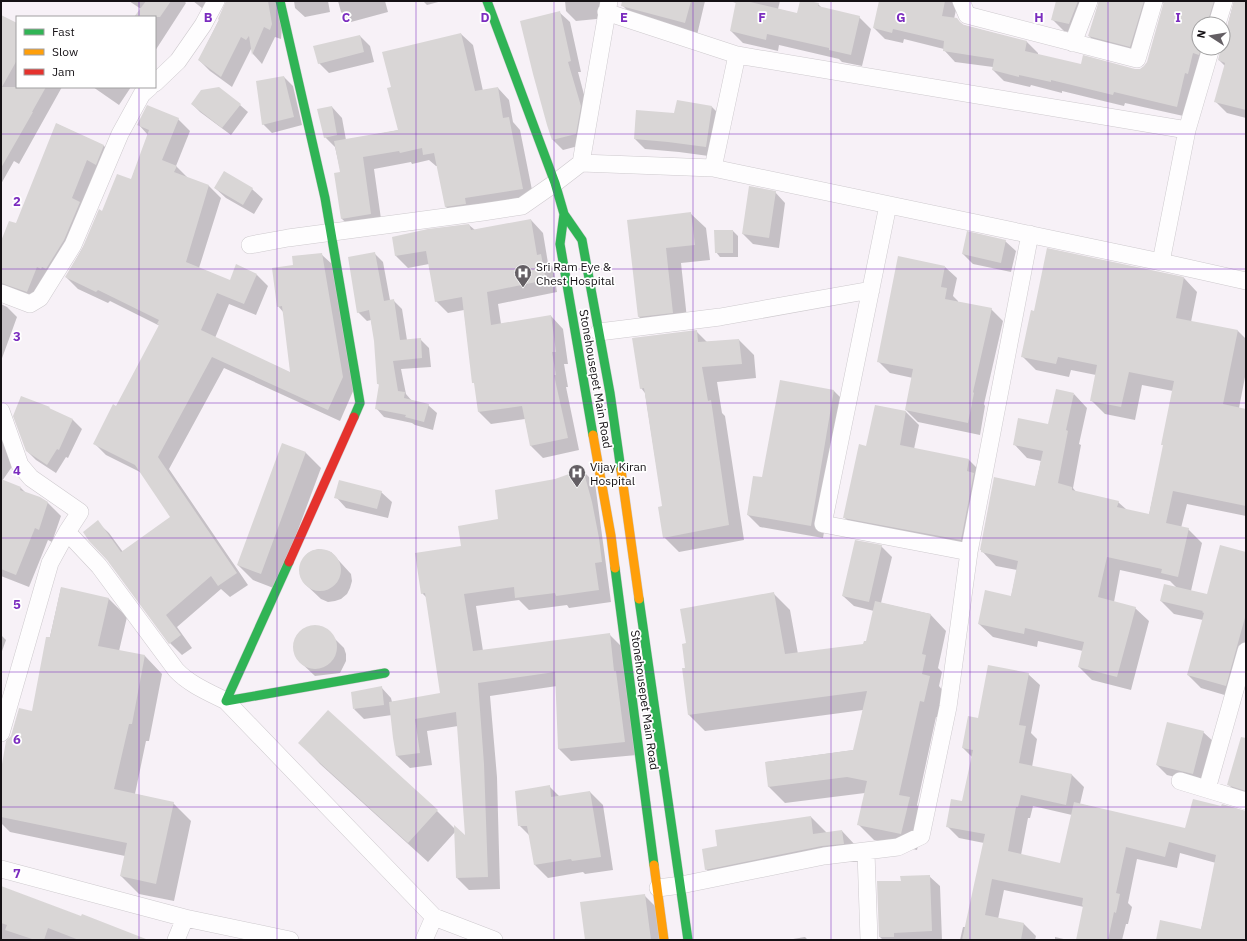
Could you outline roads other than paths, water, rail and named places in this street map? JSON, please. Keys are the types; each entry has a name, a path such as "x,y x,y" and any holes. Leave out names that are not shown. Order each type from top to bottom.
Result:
{"main road":[{"path":"226,701 360,403 325,198 280,1"},
{"name":"Stonehousepet Main Road","path":"487,1 555,184 564,214 560,244 599,395 611,536 664,940"},
{"path":"564,214 582,240 599,332 599,395 681,885 688,940"},
{"path":"226,701 385,673"}],"street":[{"path":"156,82 178,61 203,25 216,1"},
{"path":"961,1 967,15 1137,59 1154,1"},
{"path":"1073,43 1089,1"},
{"path":"1219,16 1224,1"},
{"path":"581,163 607,6 737,55 1187,130"},
{"path":"713,168 737,55"},
{"path":"1161,262 1187,130 1209,56"},
{"path":"1,293 30,304 40,298 73,245 120,134 142,94 149,88"},
{"path":"250,246 288,238 522,206 555,184 581,163 713,168 1246,281"},
{"path":"888,205 823,524 969,552"},
{"path":"658,888 681,885 824,856 898,848 921,836 948,706 969,552 1030,234"},
{"path":"599,332 720,317 871,290"},
{"path":"1,411 20,465 31,478 80,512 50,563 1,733"},
{"path":"67,532 99,566 176,670 192,683 226,701 434,917 494,940"},
{"path":"1207,789 1246,651"},
{"path":"1180,782 1246,801"},
{"path":"866,852 869,940"},
{"path":"1,869 185,918 290,940"},
{"path":"424,940 434,917"},
{"path":"176,940 185,918"}],"place":[{"name":"Sri Ram Eye & Chest Hospital","path":"523,288"},
{"name":"Vijay Kiran Hospital","path":"577,488"}]}
